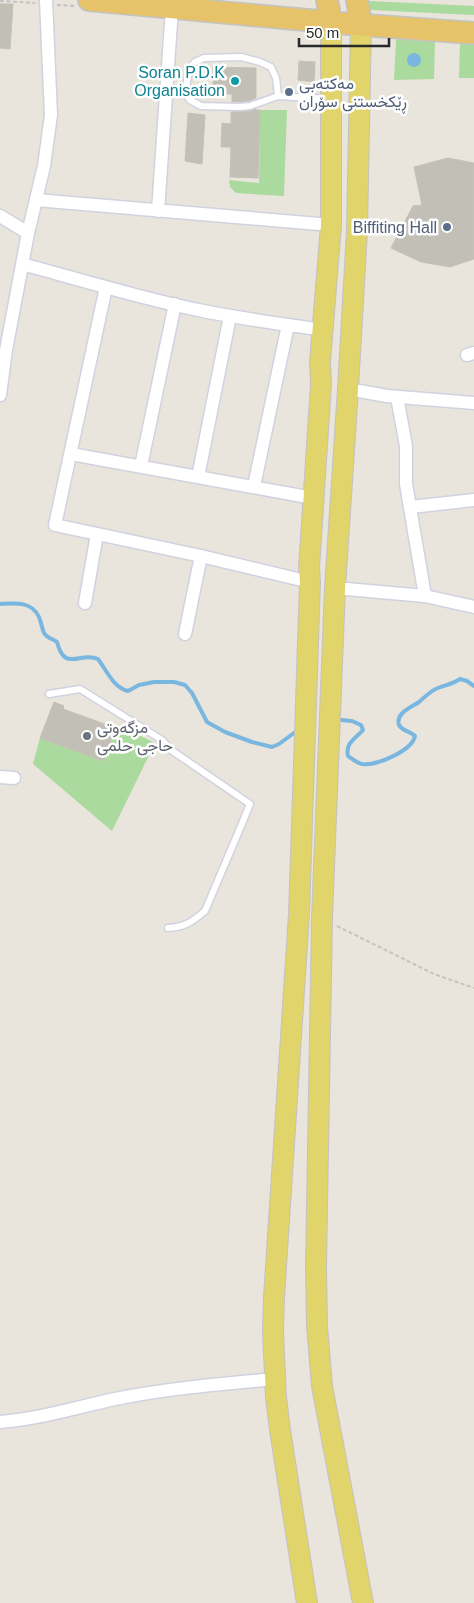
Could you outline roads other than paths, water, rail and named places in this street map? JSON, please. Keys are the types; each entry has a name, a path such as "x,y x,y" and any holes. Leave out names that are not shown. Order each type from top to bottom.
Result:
{"highway":[{"path":"89,0 474,33"},
{"path":"327,0 331,22"},
{"path":"357,0 361,24"}],"main road":[{"path":"307,1603 280,1430 275,1379 274,1297 299,914 309,568 331,225 331,22"},
{"path":"361,24 357,231 335,588 322,918 316,1266 320,1366 327,1416 363,1603"},
{"path":"299,914 322,918"}],"street":[{"path":"0,395 3,347 44,166 51,115 46,0"},
{"path":"158,211 172,8"},
{"path":"36,200 331,225"},
{"path":"0,216 28,233"},
{"path":"22,264 175,304 230,316 323,330"},
{"path":"106,287 56,525 201,556 310,582"},
{"path":"141,466 175,304"},
{"path":"198,477 230,316"},
{"path":"254,486 288,325"},
{"path":"348,389 397,397 474,403"},
{"path":"397,397 406,446 406,484 425,596"},
{"path":"71,454 313,498"},
{"path":"410,507 474,500"},
{"path":"85,603 97,534"},
{"path":"185,634 201,556"},
{"path":"335,588 425,596 474,607"},
{"path":"0,777 14,778"},
{"path":"0,1422 23,1420 120,1398 182,1388 275,1379"}],"lane":[{"path":"278,96 276,78 271,67 260,62 241,57 204,58 195,62 190,68 186,94 190,100 201,106 240,108 278,96 332,99"},
{"path":"49,694 80,688 162,740 171,750 250,804 205,911 180,927 168,928"}],"water":[{"path":"414,53 419,55 421,60 419,65 414,67 409,65 407,60 409,55"}],"waterway":[{"path":"0,604 22,604 32,608 39,617 44,633 57,642 64,657 69,659 85,657 98,659 114,682 123,689 128,691 139,685 154,682 174,682 185,685 192,693 207,722 225,732 272,747 298,730"},
{"path":"341,720 352,721 361,725 363,730 349,744 348,756 362,764 376,763 401,752 412,742 415,736 402,729 398,721 405,711 432,691 460,679 474,686"}],"place":[{"name":"Soran P.D.K Organisation","path":"235,81"},
{"name":"مەکتەبی ڕێکخستنی سۆران","path":"289,92"},
{"name":"Biffiting Hall","path":"447,227"},
{"name":"مزگەوتی حاجی حلمی","path":"87,736"}]}
